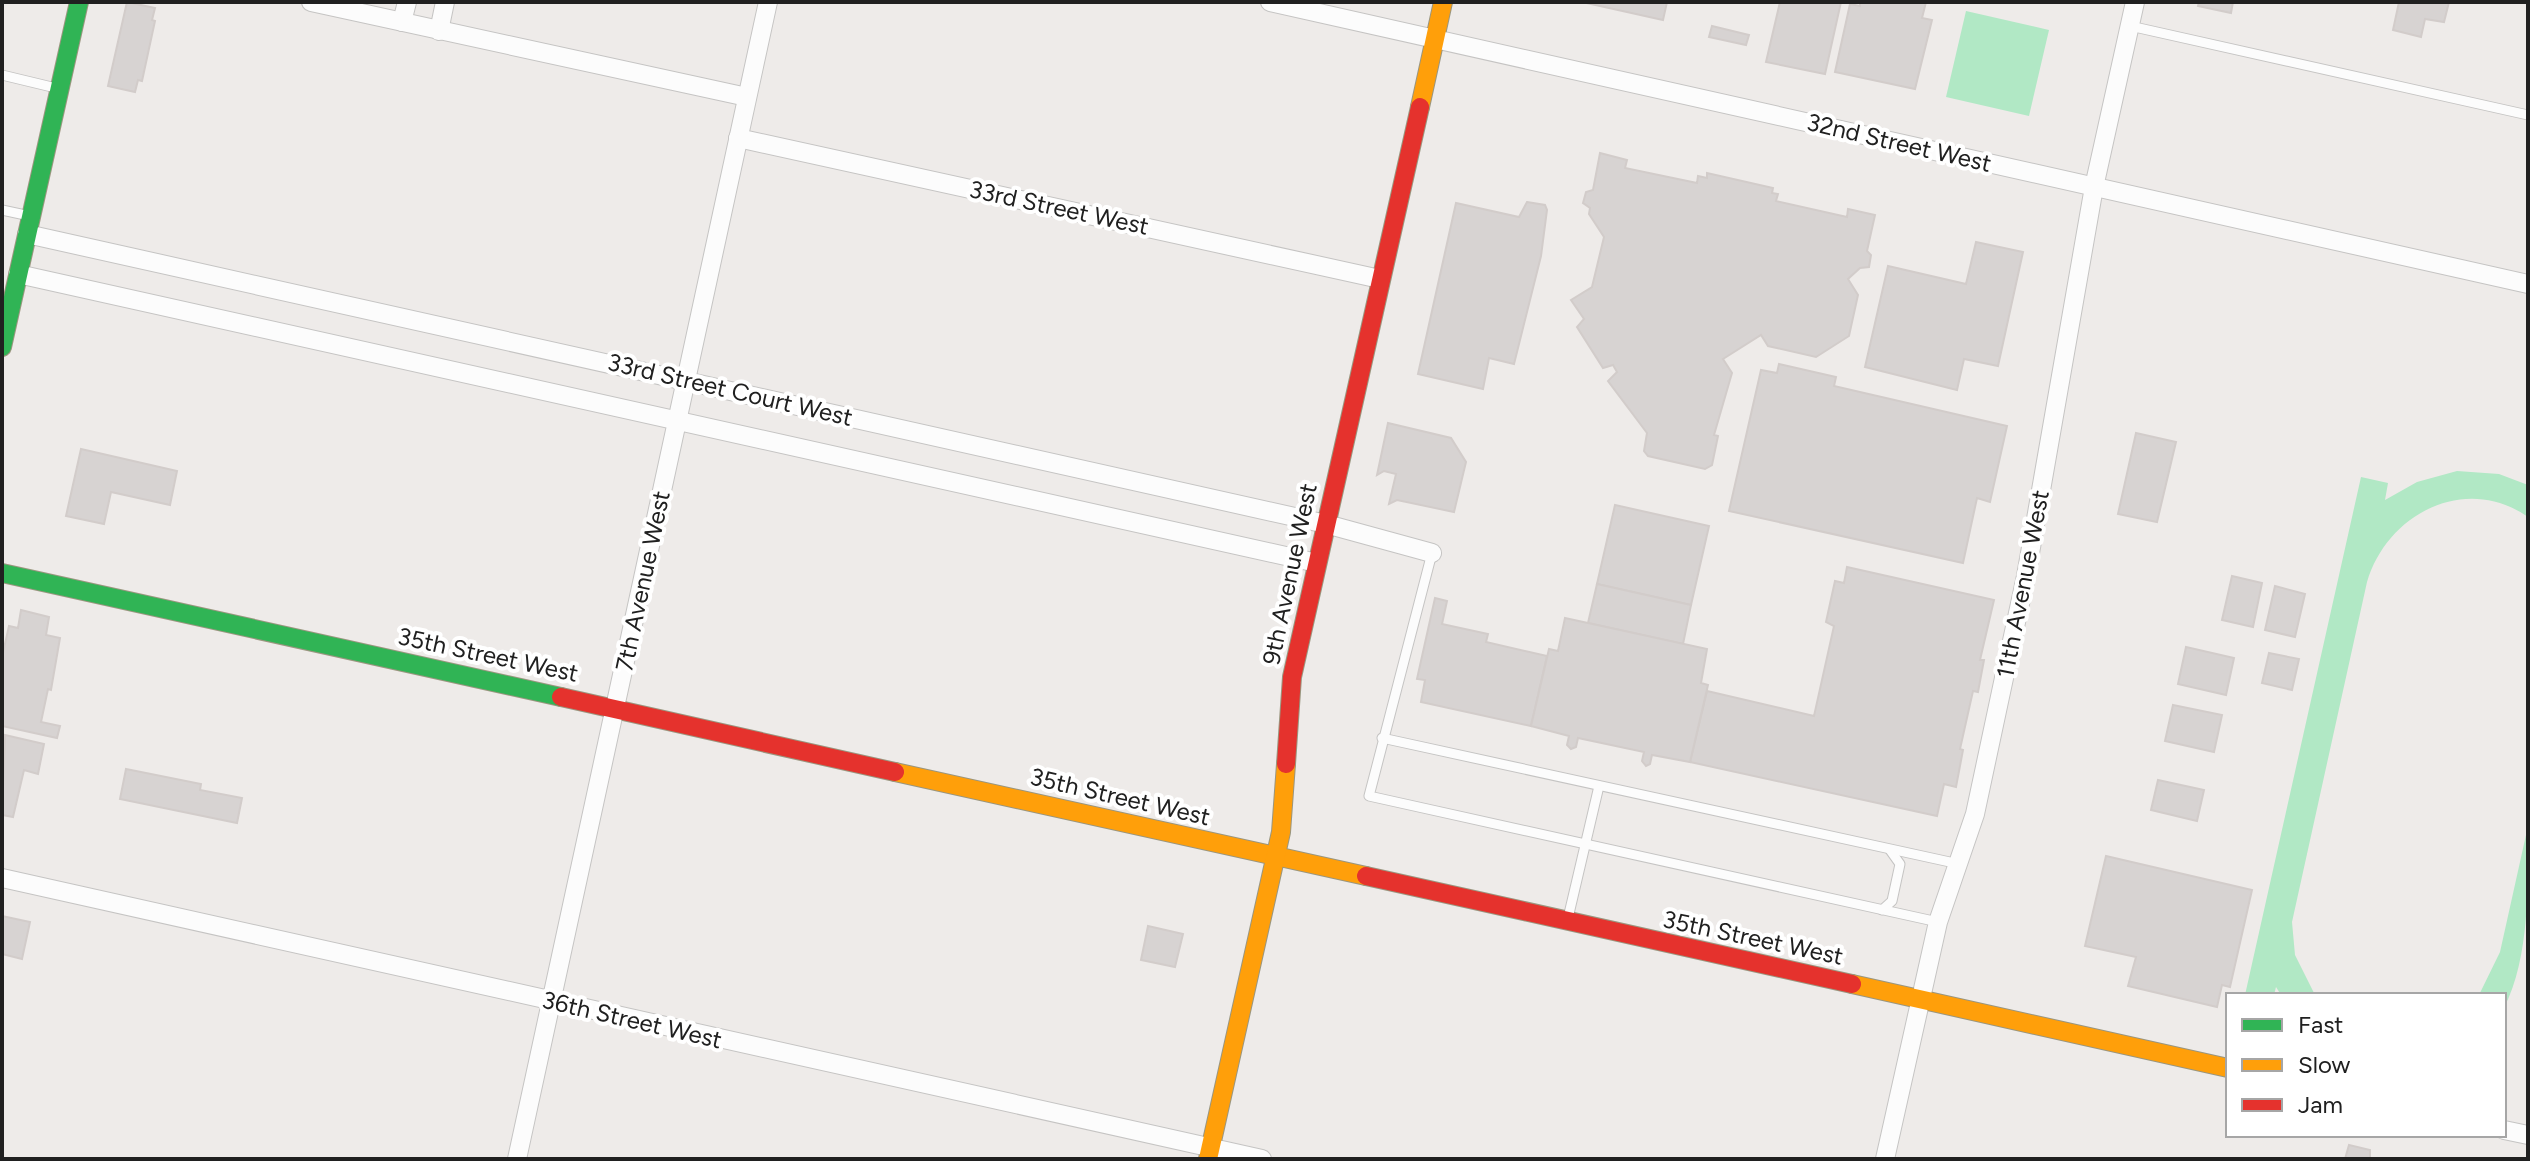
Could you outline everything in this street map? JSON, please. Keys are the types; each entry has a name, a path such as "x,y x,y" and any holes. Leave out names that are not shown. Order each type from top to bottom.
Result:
{"street":[{"path":"2,347 5,320 79,2"},
{"path":"311,2 747,97"},
{"path":"402,22 407,2"},
{"path":"439,31 445,2"},
{"name":"7th Avenue West","path":"517,1159 768,2"},
{"name":"32nd Street West","path":"1270,2 2528,284"},
{"name":"9th Avenue West","path":"1209,1154 1276,857 1284,802 1292,677 1443,2"},
{"name":"11th Avenue West","path":"1885,1159 1938,922 1975,814 2026,576 2094,187 2135,2"},
{"name":"33rd Street West","path":"738,138 1380,279"},
{"name":"33rd Street Court West","path":"29,225 685,379 1326,524 1432,553"},
{"name":"33rd Street Court West","path":"18,274 1317,563"},
{"name":"35th Street West","path":"2,573 2226,1068"},
{"name":"36th Street West","path":"2,878 1209,1154 1262,1159"},
{"path":"2506,1130 2528,1135"}],"lane":[{"path":"2130,26 2528,115"},
{"path":"2,75 60,88"},
{"path":"2,210 29,225"},
{"path":"1432,553 1369,796 1938,922"},
{"path":"1382,738 1959,864"},
{"path":"1568,922 1599,786"},
{"path":"1882,910 1892,901 1900,864 1890,849"}],"green space":[{"path":"1966,11 2049,30 2029,116 1946,97"},
{"path":"2457,471 2499,474 2528,485 2528,517 2504,504 2479,499 2455,500 2431,508 2410,520 2392,537 2377,558 2367,582 2292,922 2295,955 2314,993 2280,993 2276,987 2274,993 2245,993 2361,477 2388,483 2385,500 2417,482"},
{"path":"2528,826 2526,920 2519,966 2506,1003 2506,993 2480,993 2500,952"}],"building":[{"path":"127,2 155,8 142,81 138,80 135,92 108,86"},
{"path":"1582,2 1667,2 1663,20"},
{"path":"1780,2 1841,2 1825,74 1766,62"},
{"path":"1860,2 1926,2 1922,18 1932,20 1915,89 1835,72 1850,4 1860,6"},
{"path":"2199,2 2233,2 2231,13 2198,6"},
{"path":"2399,2 2449,2 2444,22 2425,19 2421,37 2393,30"},
{"path":"1712,26 1749,35 1746,45 1709,37"},
{"path":"1600,153 1627,160 1625,168 1697,183 1698,176 1707,178 1707,173 1773,188 1772,193 1778,194 1776,201 1847,217 1848,209 1875,215 1867,251 1871,255 1869,267 1860,268 1848,279 1858,295 1849,336 1816,357 1768,346 1761,335 1723,359 1732,373 1714,435 1718,436 1712,465 1705,469 1648,456 1644,451 1647,433 1608,381 1617,372 1613,365 1603,368 1577,327 1584,319 1571,300 1592,287 1604,237 1589,214 1590,208 1583,203 1586,192 1593,190"},
{"path":"1527,202 1545,205 1547,210 1541,256 1514,364 1489,358 1483,389 1418,374 1456,203 1519,217"},
{"path":"1976,242 2023,252 1998,366 1964,359 1957,390 1865,367 1888,266 1966,284"},
{"path":"1779,364 1836,377 1834,386 2007,426 1990,502 1977,498 1963,563 1729,511 1761,370 1777,373"},
{"path":"1388,423 1451,438 1466,462 1454,512 1397,500 1389,504 1396,474 1384,471 1377,475"},
{"path":"2136,433 2176,442 2157,522 2118,514"},
{"path":"81,449 177,471 170,505 111,492 104,524 66,516"},
{"path":"1615,505 1709,526 1691,605 1597,584"},
{"path":"1847,567 1994,600 1980,660 1984,660 1978,692 1973,691 1960,749 1963,750 1956,787 1944,784 1937,816 1690,762 1707,691 1814,716 1834,626 1826,622 1835,581 1844,583"},
{"path":"2232,576 2262,583 2253,627 2222,620"},
{"path":"1597,584 1691,605 1683,644 1588,623"},
{"path":"2275,586 2305,594 2295,637 2265,630"},
{"path":"1435,598 1447,601 1442,624 1488,634 1486,642 1547,656 1531,726 1421,702 1425,680 1417,679"},
{"path":"21,610 49,617 46,635 60,638 51,690 48,689 41,722 60,726 57,738 2,726 2,657 9,626 18,628"},
{"path":"1565,618 1707,649 1701,683 1708,685 1690,762 1652,755 1650,764 1646,766 1642,761 1644,752 1578,738 1576,747 1571,749 1567,745 1569,736 1531,726 1549,649 1558,651"},
{"path":"2186,647 2234,658 2226,695 2178,684"},
{"path":"2269,653 2299,659 2292,690 2262,683"},
{"path":"2173,705 2222,715 2214,752 2165,741"},
{"path":"5,735 44,744 38,774 24,770 13,817 2,815"},
{"path":"126,769 201,784 200,790 242,798 237,823 120,799"},
{"path":"2158,780 2204,790 2197,821 2151,810"},
{"path":"2106,856 2252,890 2230,987 2222,985 2217,1007 2128,986 2136,957 2085,946"},
{"path":"2,916 30,922 22,959 2,954"},
{"path":"1148,926 1183,934 1175,967 1141,960"},
{"path":"2349,1145 2370,1150 2370,1159 2345,1159"}],"traffic: fast":[{"path":"2,347 79,2"},
{"path":"2,573 561,697"}],"traffic: slow":[{"path":"1420,107 1443,2"},
{"path":"1208,1159 1281,832 1286,764"},
{"path":"895,772 1366,876"},
{"path":"1852,984 2226,1068"}],"traffic: jam":[{"path":"1286,764 1292,677 1420,107"},
{"path":"561,697 895,772"},
{"path":"1366,876 1852,984"}]}
